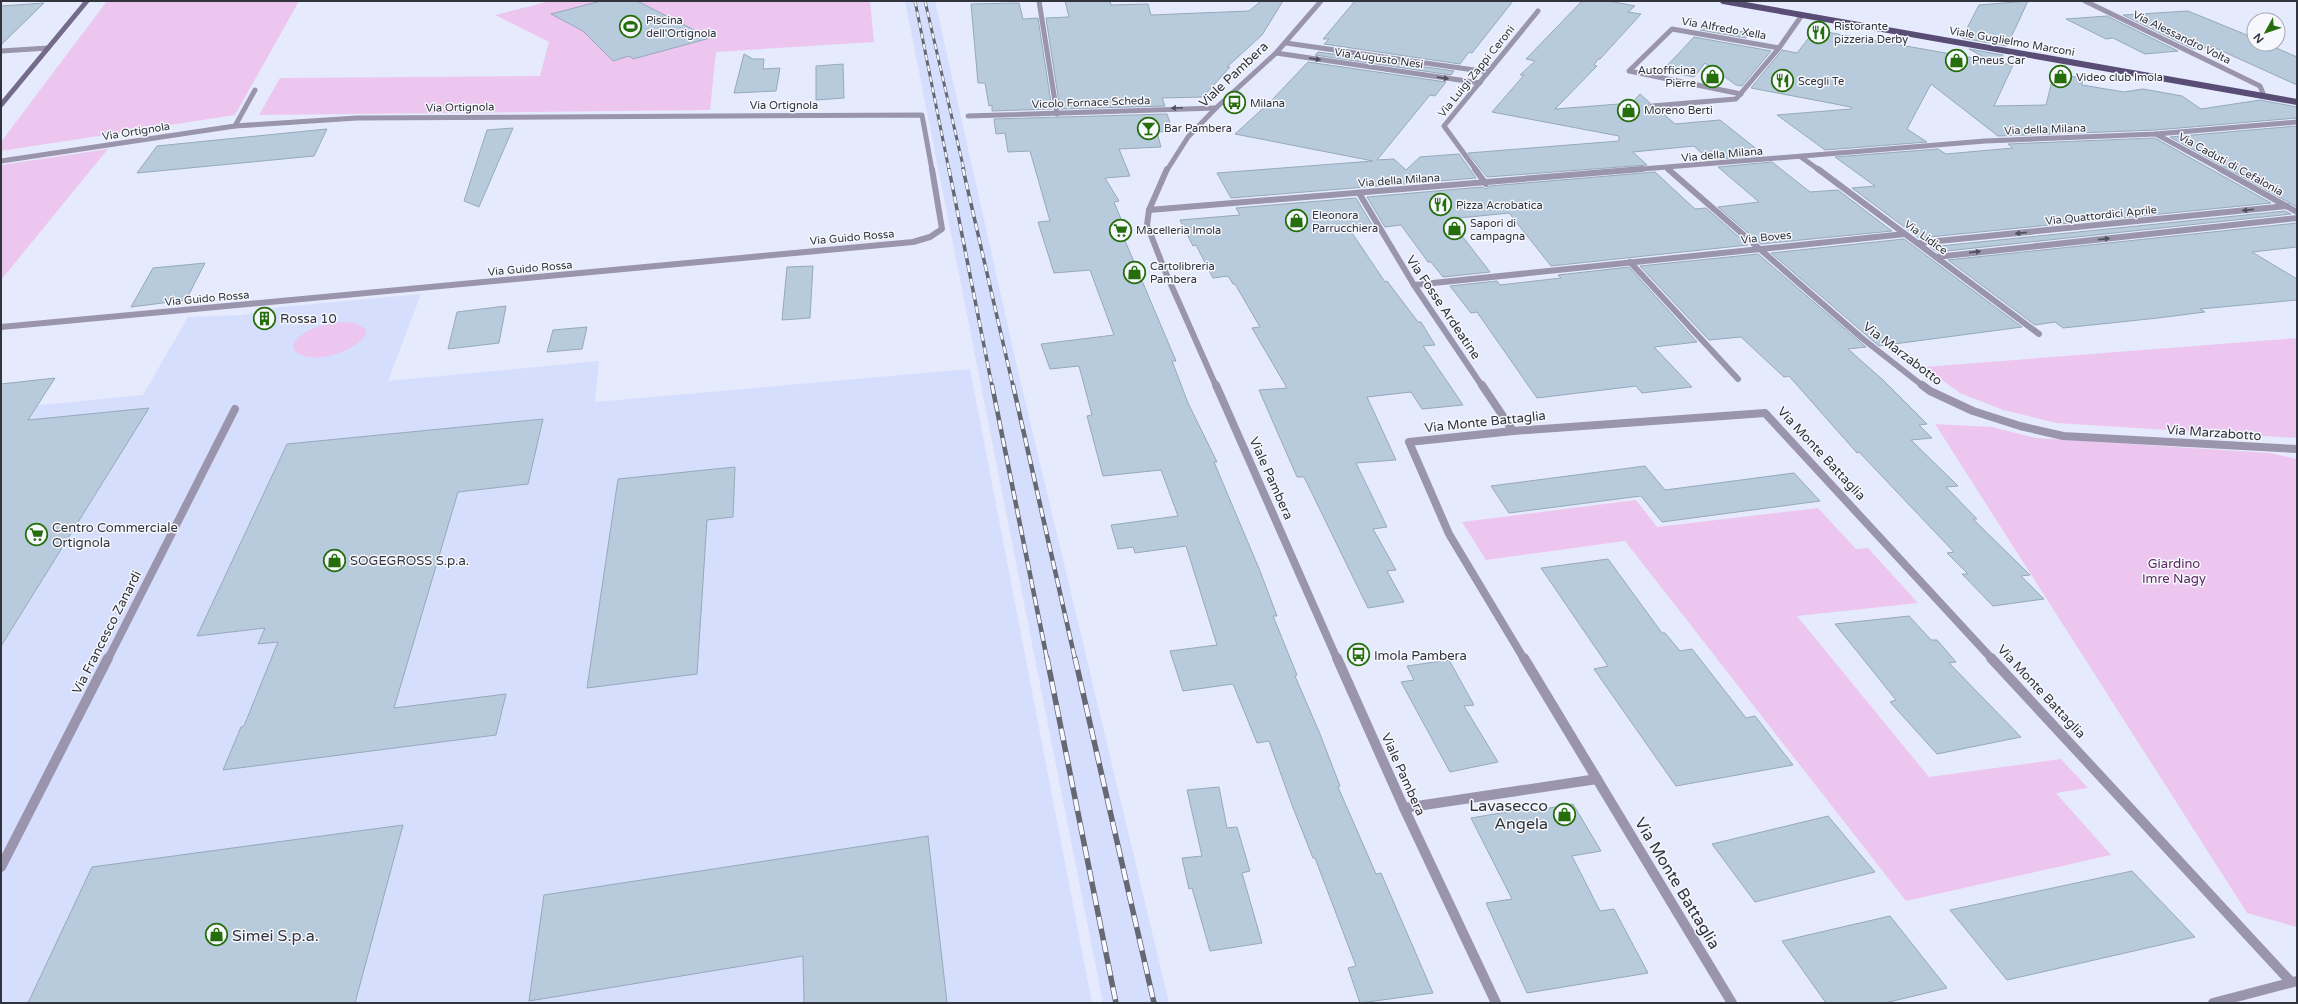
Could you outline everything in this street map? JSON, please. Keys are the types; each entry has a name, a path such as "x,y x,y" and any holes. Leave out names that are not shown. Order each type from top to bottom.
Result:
{"main road":[{"path":"1,105 87,1"},
{"name":"Viale Guglielmo Marconi","path":"1723,1 2297,102"}],"street":[{"path":"1039,1 1057,114"},
{"name":"Viale Pambera","path":"1321,1 1286,43 1216,108 1188,137 1165,173 1149,210 1147,225 1165,271 1404,808 1496,1003"},
{"name":"Via Alessandro Volta","path":"2085,1 2260,86 2264,96"},
{"name":"Via Luigi Zappi Ceroni","path":"1486,184 1444,126 1538,11"},
{"name":"Via Alfredo Xella","path":"1779,48 1672,29 1629,71 1741,94 1779,48 1802,15"},
{"name":"Via Augusto Nesi","path":"1286,43 1488,72"},
{"path":"1,51 48,48"},
{"name":"Via Augusto Nesi","path":"1276,53 1480,83"},
{"path":"235,126 255,90"},
{"path":"1652,106 1736,99 1741,94"},
{"name":"Vicolo Fornace Scheda","path":"968,116 1216,108"},
{"name":"Via Ortignola","path":"1,161 235,126 357,118 922,115"},
{"name":"Via Guido Rossa","path":"1,327 913,242 930,237 942,229 922,115"},
{"name":"Via della Milana","path":"1149,210 1668,169 1985,141 2156,134 2297,122"},
{"name":"Via Caduti di Cefalonia","path":"2156,134 2297,212"},
{"name":"Via Lidice","path":"1801,157 2039,334"},
{"name":"Via Marzabotto","path":"1668,169 1858,334 1930,391 1973,411 2020,426 2063,436 2297,449"},
{"name":"Via Fosse Ardeatine","path":"1359,193 1414,285 1513,431"},
{"name":"Via Quattordici Aprile","path":"1918,243 2287,206"},
{"name":"Via Quattordici Aprile","path":"1936,257 2297,218"},
{"name":"Via Boves","path":"1414,285 1905,234"},
{"path":"1630,262 1738,378"},
{"name":"Via Francesco Zanardi","path":"1,866 235,410"},
{"name":"Via Monte Battaglia","path":"1732,1003 1449,534 1409,442 1513,431 1765,413 2294,981 2213,1003"},
{"path":"1404,808 1597,779"}],"shaded area":[{"path":"905,1 935,1 1018,371 1169,1003 1103,1003"},
{"path":"421,294 388,381 599,361 595,402 970,369 1092,1003 1,1003 1,409 143,395 188,317 243,315 281,307"}],"green space":[{"path":"107,1 299,1 235,115 1,151 1,142"},
{"path":"550,1 870,1 874,42 716,52 710,110 259,115 280,78 540,76 549,42 495,15"},
{"path":"108,149 1,280 1,165"},
{"path":"342,322 355,323 365,329 366,334 360,341 352,346 332,355 310,357 301,355 294,350 293,344 303,334 321,326"},
{"path":"2297,338 2297,438 2056,423 2003,410 1960,393 1924,367"},
{"name":"Giardino Imre Nagy","path":"1935,424 1992,427 2036,438 2270,453 2297,459 2297,927 2247,913"},
{"path":"1636,500 1657,527 1818,508 1856,549 1868,548 1918,603 1797,616 1929,777 2061,759 2088,788 2056,793 2111,855 1906,901 1625,541 1486,560 1462,522"}],"building":[{"name":"Piscina dell'Ortignola","path":"601,1 637,1 710,38 633,59 629,56 613,61 583,31 551,14"},
{"path":"1065,1 1110,1 1111,5 1148,4 1151,15 1249,11 1261,1 1283,1 1262,35 1227,67 1230,67 1203,97 1162,98 1165,106 1060,109 1046,18 1069,17"},
{"path":"1355,1 1513,1 1472,53 1469,52 1460,64 1324,44 1329,39 1323,39"},
{"path":"1582,1 1609,1 1635,6 1628,12 1641,14 1600,59 1598,59 1594,65 1597,66 1555,109 1632,103 1640,94 1650,103 1648,106 1650,109 1658,109 1675,124 1720,120 1764,155 1709,160 1694,146 1633,152 1647,165 1487,177 1468,153 1619,141 1619,136 1492,112 1524,75 1520,75 1535,61 1526,59"},
{"path":"2028,1 2007,46 1962,38 1979,5"},
{"path":"44,3 1,45 1,6"},
{"path":"1019,3 1023,19 1038,18 1052,109 992,111 992,105 989,106 985,83 978,83 971,4"},
{"path":"2188,11 2246,35 2246,52 2285,52 2297,57 2297,85 2213,47 2193,49 2123,15"},
{"path":"2107,16 2178,51 2145,54 2113,38 2106,39 2066,19"},
{"path":"1705,25 1749,33 1746,38 1700,30"},
{"path":"1815,30 1991,61 1969,49 2003,55 1999,63 2013,65 1994,106 2046,105 2054,73 2082,78 2082,85 2124,92 2143,89 2182,96 2201,109 2260,100 2297,107 2297,118 2156,130 1998,136 1931,84 1907,129 1927,142 1825,150 1777,115 1851,109 1851,107 1751,88 1782,50 1797,53"},
{"path":"1694,37 1771,51 1742,86 1736,85 1705,63 1694,77 1662,71"},
{"path":"1318,52 1454,71 1451,75 1315,55"},
{"path":"744,54 753,59 764,59 763,69 780,68 776,91 734,93"},
{"path":"1308,62 1446,82 1435,96 1430,95 1377,160 1394,159 1406,170 1420,157 1459,154 1476,178 1231,198 1217,173 1373,161 1235,134 1270,102"},
{"path":"843,64 844,98 816,100 816,66"},
{"path":"1167,114 1173,131 1157,132 1161,147 1119,149 1130,176 1105,178 1119,201 1114,202 1128,236 1123,236 1176,361 1172,361 1188,403 1217,462 1214,462 1260,571 1277,616 1273,616 1297,675 1295,676 1340,786 1338,787 1376,874 1381,873 1433,993 1360,1003 1348,968 1356,966 1315,858 1313,858 1292,805 1269,741 1257,743 1233,684 1183,691 1170,651 1217,645 1186,546 1135,553 1133,547 1118,549 1111,525 1178,516 1161,470 1103,476 1087,416 1092,415 1079,366 1050,369 1041,344 1114,335 1090,270 1054,273 1038,222 1050,221 1030,151 1008,152 1005,133 996,134 994,119"},
{"path":"2297,126 2297,207 2170,137"},
{"path":"513,128 479,207 464,201 487,130"},
{"path":"327,129 314,156 137,173 157,146"},
{"path":"2155,138 2271,203 1919,238 1852,188 1875,186 1835,157 1938,149 1946,154 2013,148 2008,144"},
{"path":"1772,162 1810,192 1838,190 1892,231 1761,244 1718,207 1759,202 1718,167"},
{"path":"1655,172 1695,209 1706,208 1748,245 1551,266 1509,213 1449,219 1490,272 1443,277 1431,262 1428,262 1401,225 1385,227 1367,197 1482,187 1486,189 1490,186"},
{"path":"1356,198 1374,228 1350,230 1385,282 1387,281 1418,322 1421,322 1435,345 1423,346 1463,405 1422,409 1411,392 1367,397 1396,460 1356,463 1387,527 1373,529 1396,570 1387,571 1404,602 1368,608 1304,477 1297,477 1259,390 1287,388 1252,328 1260,327 1235,284 1233,284 1228,276 1213,278 1196,245 1193,246 1180,220 1240,215 1236,208"},
{"path":"2285,211 2291,214 1937,252 1930,247"},
{"path":"2297,223 2297,247 2252,252 2297,279 2297,300 2200,309 2205,312 2158,318 2063,328 2055,322 2035,325 1948,260"},
{"path":"1904,239 2022,327 1879,346 1771,253"},
{"path":"1758,254 1866,347 1848,349 1883,380 1927,424 1919,425 1932,438 1911,440 1958,486 1946,487 1977,519 1973,519 2030,575 2021,576 2044,599 1993,606 1962,574 1968,574 1947,553 1954,552 1859,452 1857,453 1789,376 1784,377 1741,337 1709,340 1640,266"},
{"path":"205,263 186,300 131,307 153,268"},
{"path":"813,266 810,318 782,320 787,267"},
{"path":"1629,267 1697,342 1654,347 1692,387 1642,393 1636,386 1537,398 1477,312 1471,313 1450,286 1497,281 1500,285 1561,278 1558,275"},
{"path":"506,306 499,343 448,349 457,312"},
{"path":"587,327 582,349 547,352 553,330"},
{"name":"Centro Commerciale Ortignola","path":"55,378 28,420 149,408 1,646 1,384"},
{"name":"SOGEGROSS S.p.a.","path":"543,419 528,484 458,492 394,708 506,694 496,735 223,770 241,727 244,726 278,642 258,644 265,628 197,636 287,444"},
{"path":"1645,466 1665,490 1794,473 1820,501 1662,522 1641,496 1509,513 1491,486"},
{"path":"735,467 733,517 707,520 697,674 587,688 618,479"},
{"path":"1608,559 1662,633 1665,633 1680,651 1692,649 1746,718 1755,716 1793,765 1676,786 1594,669 1608,666 1541,568"},
{"path":"1909,616 1931,640 1937,640 1956,662 1949,663 2021,737 1937,754 1890,702 1896,700 1835,624"},
{"path":"1449,660 1474,705 1464,706 1498,762 1450,772 1401,682 1414,680 1407,666"},
{"path":"1219,787 1227,828 1237,827 1250,871 1242,873 1262,943 1210,951 1192,888 1189,889 1182,858 1202,856 1187,790"},
{"path":"1573,804 1601,851 1572,856 1600,911 1614,909 1648,973 1527,993 1486,903 1512,899 1471,818 1524,809 1526,812"},
{"path":"1828,816 1875,872 1755,902 1712,844"},
{"name":"Simei S.p.a.","path":"403,825 355,1003 28,1003 92,867"},
{"path":"928,836 947,1003 804,1003 803,956 529,1001 544,895"},
{"path":"2132,871 2195,937 2007,980 1950,910"},
{"path":"1890,916 1947,988 1885,1003 1826,1003 1782,941"}],"railway":[{"path":"915,1 949,170"},
{"path":"925,1 964,170"},
{"path":"949,169 992,386"},
{"path":"963,169 1013,386"},
{"path":"992,385 1047,659"},
{"path":"1013,385 1075,659"},
{"path":"1047,658 1116,1003"},
{"path":"1075,658 1154,1003"}],"place":[{"name":"Piscina dell'Ortignola","path":"630,26"},
{"name":"Ristorante pizzeria Derby","path":"1818,32"},
{"name":"Pneus Car","path":"1957,60"},
{"name":"Autofficina Pierre","path":"1712,76"},
{"name":"Video club Imola","path":"2061,77"},
{"name":"Scegli Te","path":"1782,81"},
{"name":"Milana","path":"1235,103"},
{"name":"Moreno Berti","path":"1629,110"},
{"name":"Bar Pambera","path":"1149,128"},
{"name":"Pizza Acrobatica","path":"1440,205"},
{"name":"Eleonora Parrucchiera","path":"1296,221"},
{"name":"Sapori di campagna","path":"1454,229"},
{"name":"Macelleria Imola","path":"1120,230"},
{"name":"Cartolibreria Pambera","path":"1134,272"},
{"name":"Rossa 10","path":"265,318"},
{"name":"Centro Commerciale Ortignola","path":"36,534"},
{"name":"SOGEGROSS S.p.a.","path":"335,560"},
{"name":"Imola Pambera","path":"1359,655"},
{"name":"Lavasecco Angela","path":"1564,814"},
{"name":"Simei S.p.a.","path":"217,935"}]}
